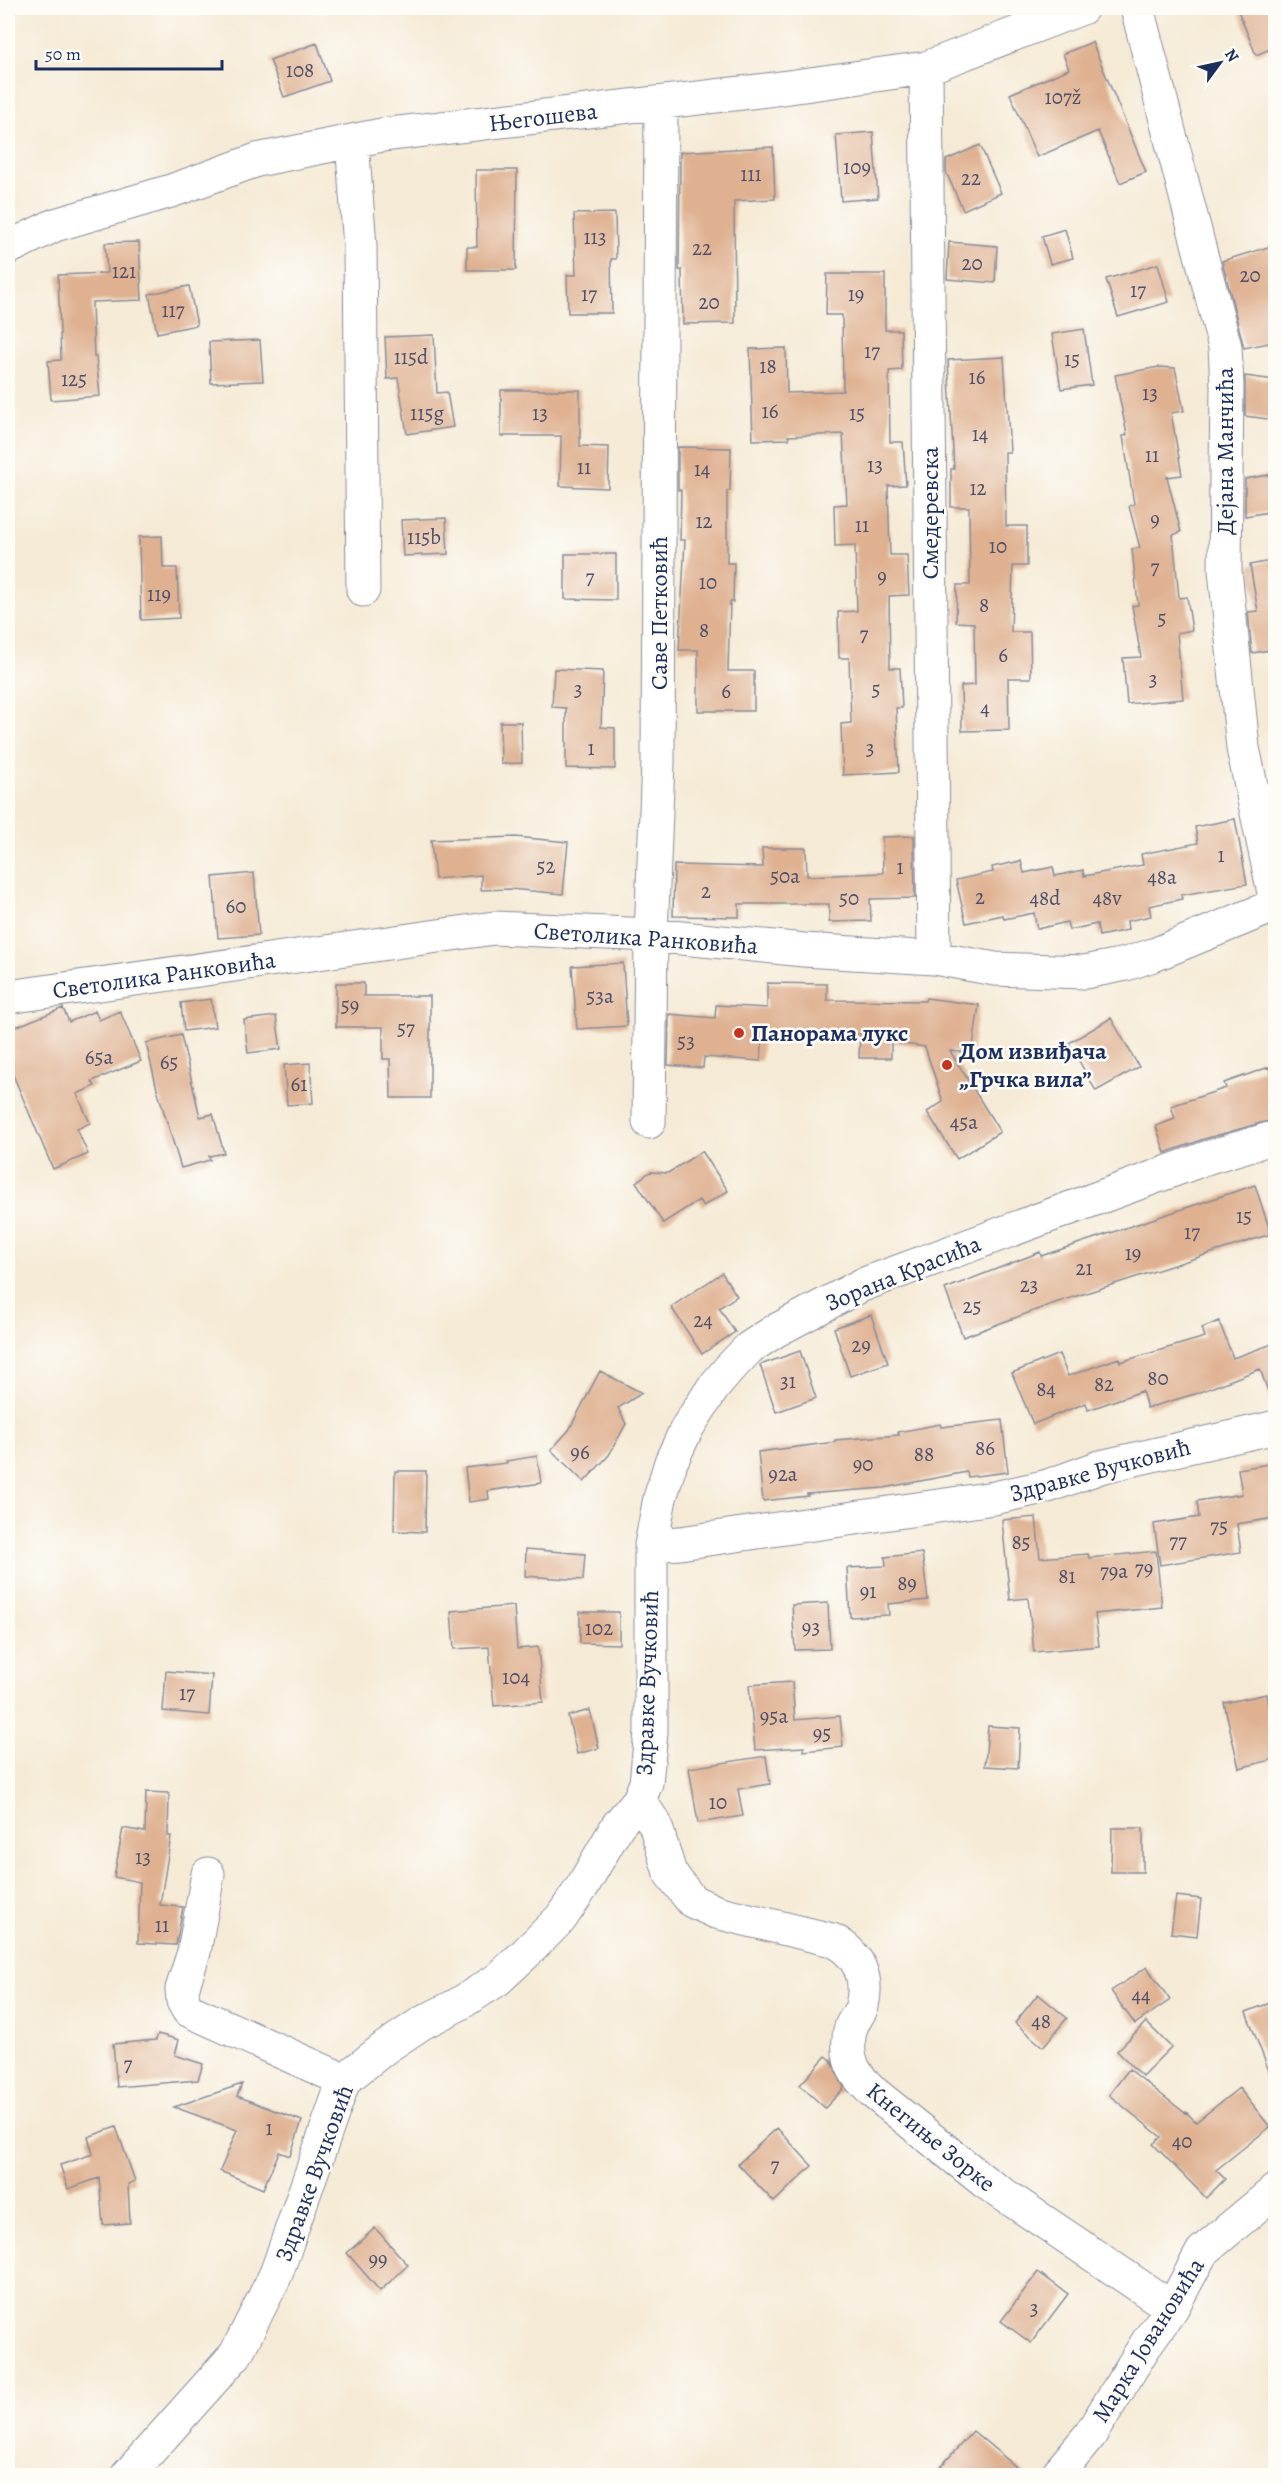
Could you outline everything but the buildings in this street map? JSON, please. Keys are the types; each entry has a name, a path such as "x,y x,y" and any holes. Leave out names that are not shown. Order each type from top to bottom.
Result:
{"street":[{"name":"Његошева","path":"8,248 55,225 171,191 257,160 352,141 661,104 926,68 1082,8"},
{"name":"Дејана Манчића","path":"1137,8 1225,346 1227,386 1225,570 1243,748 1275,904"},
{"name":"Смедеревска","path":"926,68 934,958"},
{"name":"Саве Петковић","path":"649,1122 651,935 658,750 661,104"},
{"path":"352,141 360,247 363,590"},
{"name":"Светолика Ранковића","path":"8,997 494,928 651,935 804,950 934,958 995,969 1085,972 1126,964 1156,954 1275,904"},
{"name":"Зорана Красића","path":"651,1545 665,1480 687,1428 713,1388 749,1348 793,1321 862,1285 1209,1157 1275,1137"},
{"name":"Здравке Вучковић","path":"127,2475 236,2354 276,2274 344,2080 386,2047 422,2023 459,2004 497,1980 526,1953 561,1918 618,1825 639,1800 646,1783 651,1732 651,1545 680,1543 994,1498 1048,1486 1100,1467 1275,1427"},
{"name":"Кнегиње Зорке","path":"639,1800 655,1824 670,1873 692,1901 716,1912 832,1940 844,1946 858,1962 865,1981 862,2008 851,2027 849,2049 850,2061 857,2077 985,2182 1172,2308"},
{"path":"208,1874 194,1952 182,1989 183,2001 188,2010 344,2080"},
{"name":"Марка Јовановића","path":"1056,2475 1090,2435 1148,2341 1172,2308 1202,2252 1275,2190"}],"place":[{"name":"Панорама лукс","path":"739,1033"},
{"name":"Дом извиђача „Грчка вила”","path":"947,1065"}]}
